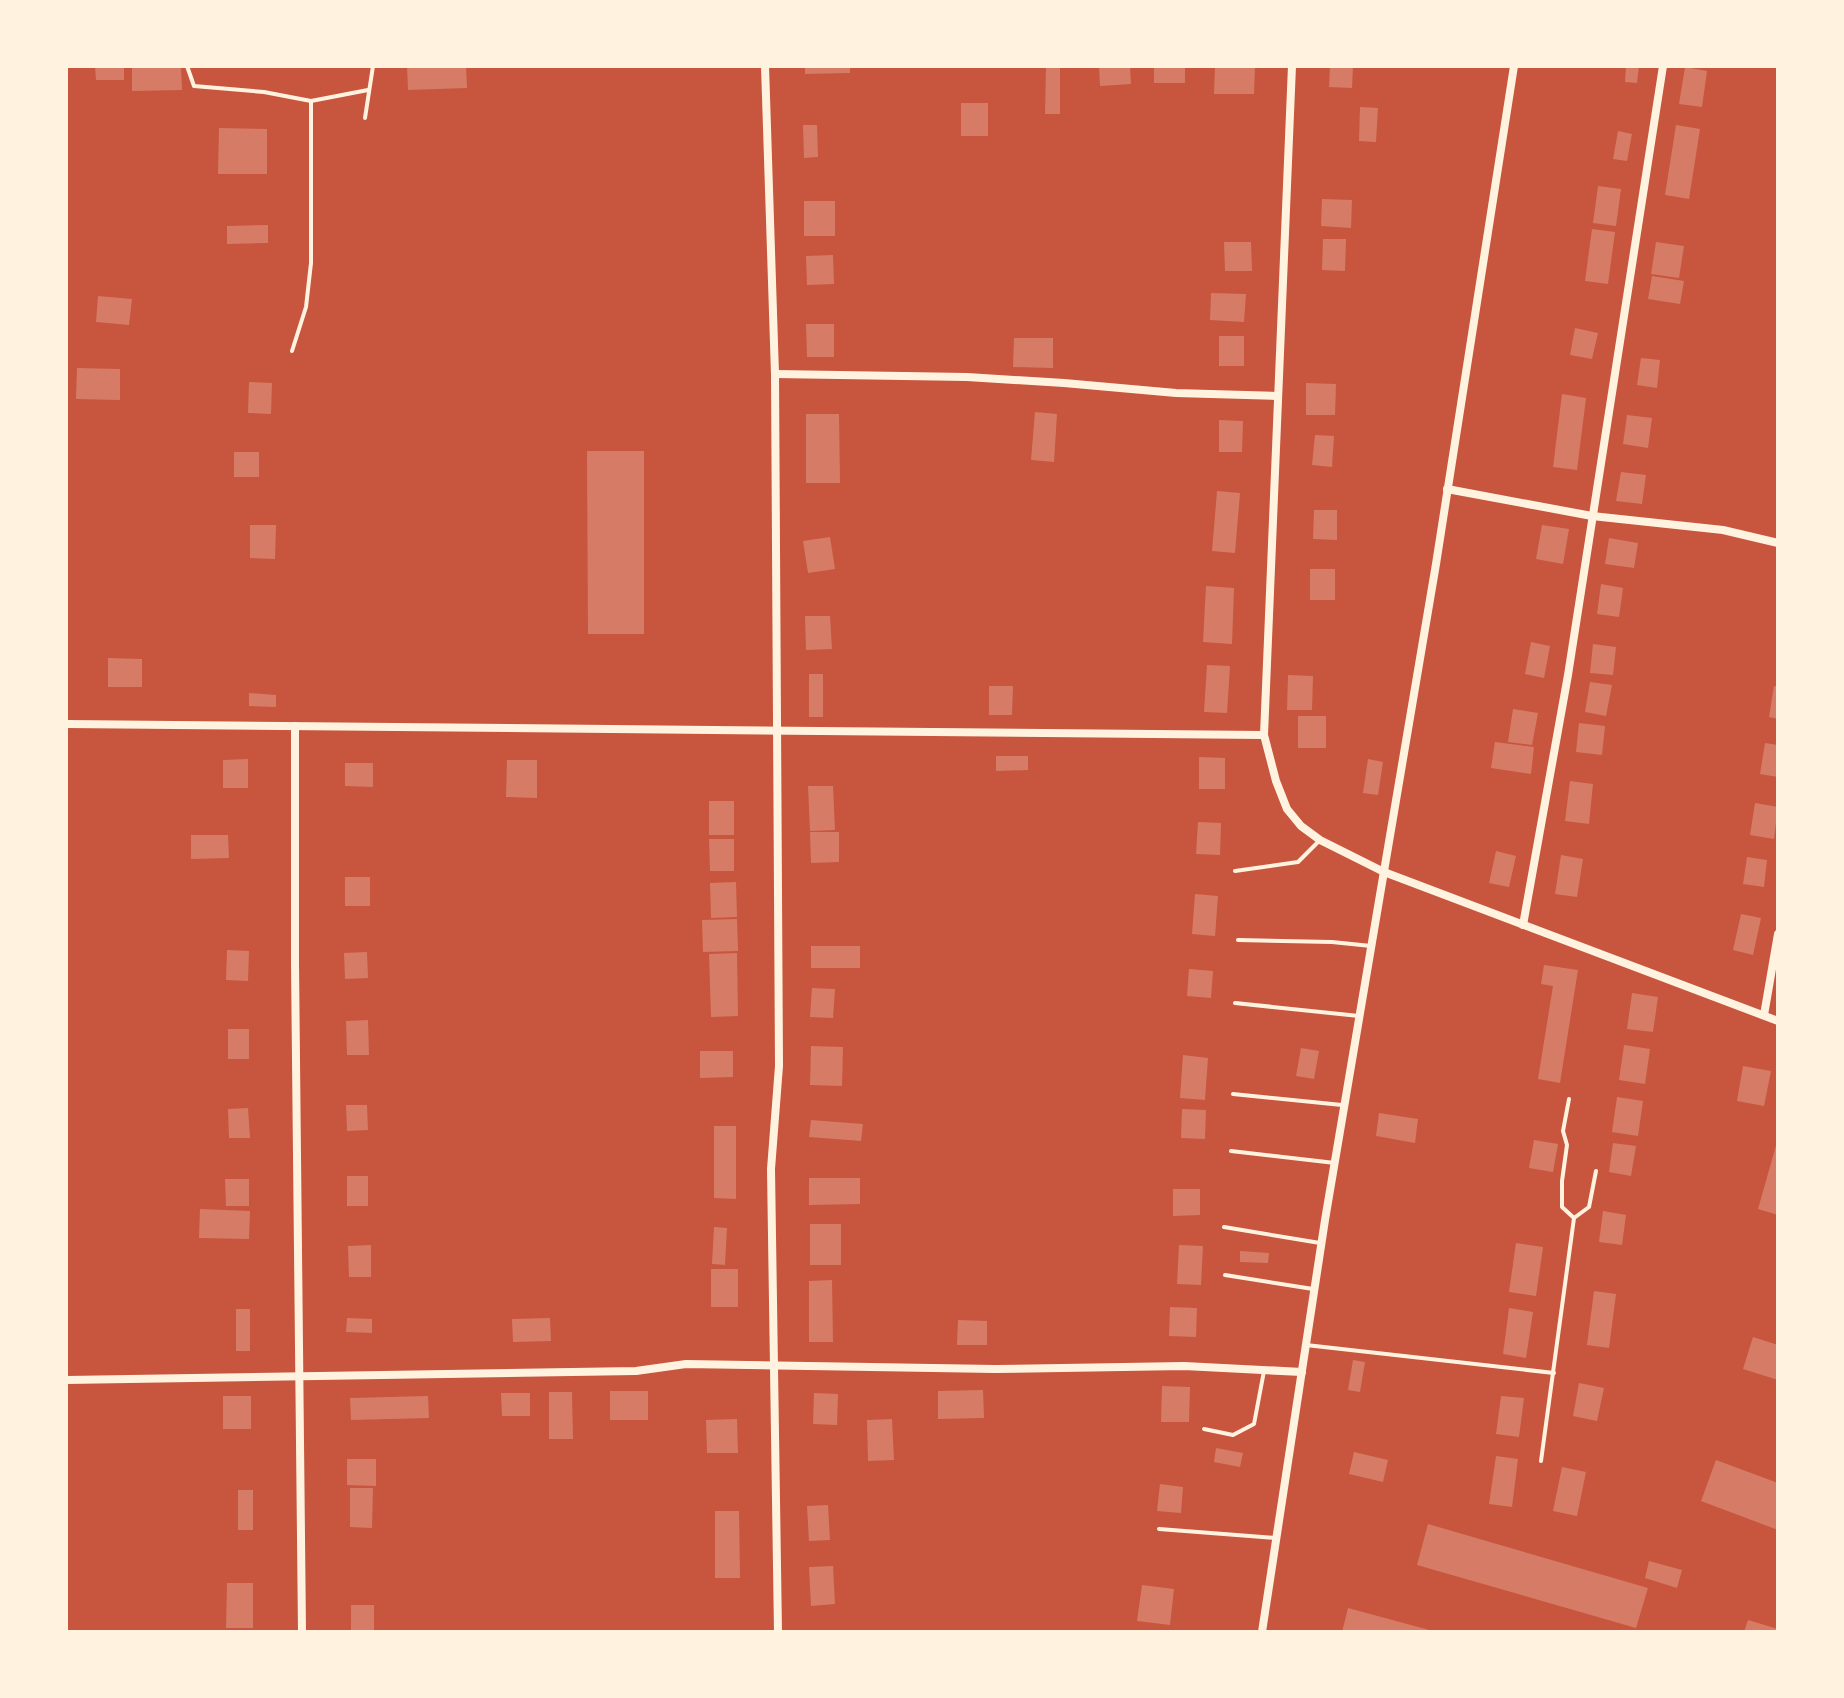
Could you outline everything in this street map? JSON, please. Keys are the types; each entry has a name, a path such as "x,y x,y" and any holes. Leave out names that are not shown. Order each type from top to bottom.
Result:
{"street":[{"path":"765,66 775,374 779,1066 771,1169 778,1632"},
{"path":"1292,66 1264,735 1287,809 1301,826 1320,840 1384,872 1778,1021"},
{"path":"1262,1632 1314,1289 1514,66"},
{"path":"1523,925 1568,675 1663,66"},
{"path":"775,374 967,377 1176,393 1278,396"},
{"path":"1447,489 1592,516 1723,530 1778,543"},
{"path":"66,724 1264,735"},
{"path":"295,726 302,1632"},
{"path":"1764,1015 1778,934"},
{"path":"66,1380 636,1371 686,1364 995,1369 1184,1366 1302,1372"}],"lane":[{"path":"187,66 194,86 264,92 311,101 368,90"},
{"path":"365,118 373,66"},
{"path":"292,351 306,307 311,263 311,101"},
{"path":"1235,871 1298,862 1320,840"},
{"path":"1238,940 1371,946"},
{"path":"1235,1003 1359,1016"},
{"path":"1233,1094 1344,1105"},
{"path":"1569,1099 1563,1131 1567,1145 1562,1207 1574,1218"},
{"path":"1231,1151 1335,1163"},
{"path":"1541,1461 1574,1218 1589,1207 1596,1171"},
{"path":"1224,1227 1322,1243"},
{"path":"1225,1275 1314,1289"},
{"path":"1306,1345 1554,1373"},
{"path":"1204,1429 1233,1435 1254,1424 1265,1369"},
{"path":"1159,1529 1278,1538"}],"building":[{"path":"95,66 124,66 124,80 96,80"},
{"path":"132,66 181,66 182,90 132,91"},
{"path":"407,66 466,66 467,88 408,90"},
{"path":"805,66 850,66 850,73 805,74"},
{"path":"1046,66 1060,66 1060,114 1045,114"},
{"path":"1099,66 1130,66 1131,84 1100,86"},
{"path":"1154,66 1185,66 1185,83 1154,83"},
{"path":"1215,66 1255,66 1254,94 1214,94"},
{"path":"1330,66 1353,66 1352,88 1329,87"},
{"path":"1626,66 1639,66 1637,83 1625,82"},
{"path":"1685,67 1707,71 1702,107 1679,104"},
{"path":"961,103 988,103 988,136 961,136"},
{"path":"1360,107 1378,108 1376,142 1359,141"},
{"path":"803,125 817,125 818,157 804,158"},
{"path":"1676,125 1700,129 1689,199 1665,195"},
{"path":"219,128 267,129 267,174 218,174"},
{"path":"1618,131 1632,134 1627,161 1613,159"},
{"path":"1598,186 1621,189 1616,226 1593,223"},
{"path":"1322,199 1352,200 1351,228 1321,226"},
{"path":"804,201 835,201 835,236 804,236"},
{"path":"268,225 268,243 227,244 227,226"},
{"path":"1592,229 1615,232 1608,284 1585,281"},
{"path":"1323,239 1346,239 1345,271 1322,270"},
{"path":"1224,242 1251,242 1252,271 1225,271"},
{"path":"1656,242 1684,246 1679,278 1651,274"},
{"path":"833,255 834,284 807,285 806,256"},
{"path":"1652,276 1684,281 1680,304 1648,299"},
{"path":"1211,293 1246,294 1244,322 1210,320"},
{"path":"98,296 132,299 129,325 96,322"},
{"path":"806,324 834,324 834,357 807,357"},
{"path":"1575,328 1598,333 1592,359 1570,355"},
{"path":"1219,336 1244,336 1244,366 1219,366"},
{"path":"1014,338 1053,338 1053,368 1013,367"},
{"path":"1641,358 1660,360 1657,388 1637,385"},
{"path":"77,368 120,369 120,400 76,399"},
{"path":"249,382 272,383 271,414 248,413"},
{"path":"1306,383 1336,384 1335,415 1306,415"},
{"path":"1562,394 1586,398 1577,470 1553,467"},
{"path":"1035,412 1057,414 1054,462 1031,460"},
{"path":"806,414 839,414 840,483 806,483"},
{"path":"1627,415 1652,418 1648,448 1623,444"},
{"path":"1219,420 1243,421 1242,452 1219,452"},
{"path":"1315,435 1334,436 1332,467 1312,465"},
{"path":"587,451 644,451 644,634 588,634"},
{"path":"234,452 259,452 259,477 234,477"},
{"path":"1621,472 1646,475 1642,504 1616,501"},
{"path":"1217,491 1240,493 1235,553 1212,551"},
{"path":"1314,510 1337,510 1337,540 1313,539"},
{"path":"250,525 276,525 275,559 250,558"},
{"path":"1542,525 1569,529 1563,564 1536,559"},
{"path":"830,537 835,569 808,573 803,541"},
{"path":"1609,538 1638,543 1634,568 1605,564"},
{"path":"1310,569 1335,569 1335,600 1310,600"},
{"path":"1601,584 1623,588 1619,617 1597,614"},
{"path":"1206,586 1234,588 1232,644 1203,642"},
{"path":"805,616 830,616 832,649 806,650"},
{"path":"1531,642 1550,646 1544,678 1525,674"},
{"path":"1593,644 1616,647 1613,675 1590,673"},
{"path":"108,658 142,659 142,687 108,687"},
{"path":"1207,665 1230,666 1227,713 1204,712"},
{"path":"809,674 823,674 823,717 809,717"},
{"path":"1288,675 1313,676 1312,710 1287,710"},
{"path":"1590,682 1612,685 1606,716 1585,712"},
{"path":"989,686 1013,686 1012,715 989,715"},
{"path":"1774,686 1778,687 1778,719 1769,717"},
{"path":"249,693 276,695 276,707 249,706"},
{"path":"1513,709 1538,713 1532,745 1508,742"},
{"path":"1298,716 1326,716 1326,748 1298,748"},
{"path":"1579,723 1605,726 1602,755 1576,752"},
{"path":"1495,742 1534,747 1531,774 1491,768"},
{"path":"1765,743 1778,745 1778,777 1760,774"},
{"path":"996,756 1028,756 1028,770 996,771"},
{"path":"1199,757 1225,758 1225,789 1199,789"},
{"path":"248,759 248,788 223,788 223,760"},
{"path":"1368,759 1383,762 1378,795 1363,793"},
{"path":"507,760 537,760 537,798 506,797"},
{"path":"345,763 373,763 373,787 345,786"},
{"path":"1570,781 1593,784 1589,824 1565,821"},
{"path":"808,786 833,786 835,830 810,831"},
{"path":"709,801 734,801 734,835 709,835"},
{"path":"1755,803 1778,807 1774,839 1750,835"},
{"path":"1198,822 1221,823 1220,855 1196,854"},
{"path":"810,832 839,832 839,862 811,863"},
{"path":"191,835 228,835 229,858 191,859"},
{"path":"709,839 734,839 734,871 710,871"},
{"path":"1496,851 1516,856 1509,887 1489,883"},
{"path":"1561,855 1583,859 1577,897 1555,894"},
{"path":"1747,857 1767,860 1764,887 1743,884"},
{"path":"345,877 370,877 370,906 345,906"},
{"path":"736,882 737,917 711,918 710,883"},
{"path":"1195,894 1218,896 1215,936 1192,934"},
{"path":"1741,914 1761,918 1753,955 1733,950"},
{"path":"737,919 738,951 703,952 702,920"},
{"path":"811,946 860,946 860,968 811,968"},
{"path":"227,950 249,951 248,981 226,980"},
{"path":"367,952 368,978 345,979 344,953"},
{"path":"737,953 738,1016 711,1017 709,954"},
{"path":"1544,965 1578,970 1560,1083 1538,1079 1553,986 1541,984"},
{"path":"1189,969 1213,971 1211,998 1187,996"},
{"path":"812,988 835,989 833,1018 810,1017"},
{"path":"1632,993 1658,997 1653,1032 1627,1029"},
{"path":"368,1020 369,1055 347,1055 346,1021"},
{"path":"228,1029 249,1029 249,1059 228,1059"},
{"path":"1624,1045 1650,1049 1645,1084 1619,1080"},
{"path":"811,1046 843,1047 842,1086 810,1085"},
{"path":"1301,1048 1319,1051 1314,1079 1296,1076"},
{"path":"700,1051 733,1051 733,1077 700,1078"},
{"path":"1183,1055 1208,1058 1205,1100 1180,1098"},
{"path":"1743,1066 1771,1071 1764,1106 1737,1101"},
{"path":"1617,1097 1643,1101 1638,1136 1612,1132"},
{"path":"346,1105 367,1105 368,1130 347,1131"},
{"path":"248,1108 250,1138 229,1138 228,1109"},
{"path":"1182,1109 1206,1110 1205,1139 1181,1138"},
{"path":"1379,1113 1418,1119 1415,1143 1376,1136"},
{"path":"811,1120 863,1124 861,1141 809,1137"},
{"path":"714,1126 736,1126 736,1199 714,1198"},
{"path":"1534,1140 1558,1144 1553,1172 1529,1168"},
{"path":"1778,1142 1778,1215 1758,1209"},
{"path":"1613,1143 1636,1146 1631,1176 1609,1172"},
{"path":"347,1176 368,1176 368,1206 347,1206"},
{"path":"809,1178 860,1178 860,1204 809,1205"},
{"path":"225,1179 249,1179 249,1206 226,1206"},
{"path":"1173,1189 1200,1189 1200,1215 1173,1216"},
{"path":"200,1209 250,1211 249,1239 199,1238"},
{"path":"1603,1211 1626,1215 1622,1245 1599,1242"},
{"path":"810,1224 841,1224 841,1265 810,1265"},
{"path":"714,1227 727,1228 725,1265 712,1264"},
{"path":"1516,1243 1543,1247 1536,1296 1509,1292"},
{"path":"371,1245 371,1277 349,1277 348,1246"},
{"path":"1179,1245 1203,1246 1201,1285 1177,1284"},
{"path":"1240,1251 1269,1253 1268,1263 1240,1262"},
{"path":"711,1269 738,1269 738,1307 711,1307"},
{"path":"832,1280 833,1342 809,1342 809,1281"},
{"path":"1594,1291 1616,1294 1609,1348 1587,1345"},
{"path":"1170,1307 1197,1308 1196,1337 1169,1336"},
{"path":"1509,1308 1533,1312 1526,1358 1503,1354"},
{"path":"236,1309 250,1309 250,1351 236,1351"},
{"path":"347,1318 372,1319 372,1333 346,1332"},
{"path":"550,1318 551,1341 513,1342 512,1319"},
{"path":"958,1320 987,1321 987,1345 957,1345"},
{"path":"1753,1337 1778,1345 1778,1380 1743,1369"},
{"path":"1353,1360 1365,1362 1360,1392 1348,1390"},
{"path":"1579,1383 1604,1388 1597,1421 1573,1416"},
{"path":"1162,1386 1190,1387 1189,1422 1161,1422"},
{"path":"983,1390 984,1418 938,1419 938,1391"},
{"path":"610,1391 648,1391 648,1420 610,1420"},
{"path":"549,1392 572,1392 573,1439 549,1439"},
{"path":"501,1393 530,1393 530,1416 502,1416"},
{"path":"814,1393 838,1394 837,1425 813,1424"},
{"path":"223,1396 251,1396 251,1429 223,1429"},
{"path":"428,1396 429,1418 351,1420 350,1398"},
{"path":"1501,1396 1524,1398 1519,1437 1496,1434"},
{"path":"737,1419 738,1453 707,1453 706,1420"},
{"path":"892,1419 894,1460 868,1461 867,1420"},
{"path":"1216,1448 1243,1453 1240,1467 1214,1462"},
{"path":"1354,1452 1388,1460 1383,1482 1349,1474"},
{"path":"1496,1456 1518,1459 1512,1507 1489,1504"},
{"path":"347,1459 376,1459 376,1486 347,1485"},
{"path":"1716,1460 1778,1483 1778,1530 1701,1501"},
{"path":"1562,1467 1586,1472 1577,1516 1553,1511"},
{"path":"1160,1484 1183,1487 1181,1513 1157,1511"},
{"path":"350,1488 373,1488 372,1528 350,1527"},
{"path":"238,1490 253,1490 253,1530 238,1530"},
{"path":"828,1505 830,1540 809,1541 807,1506"},
{"path":"715,1511 739,1511 740,1578 715,1578"},
{"path":"1428,1524 1648,1588 1636,1628 1417,1565"},
{"path":"1649,1561 1682,1570 1677,1588 1645,1578"},
{"path":"833,1566 835,1604 811,1606 809,1567"},
{"path":"227,1583 253,1583 253,1628 226,1628"},
{"path":"1142,1585 1174,1589 1170,1625 1137,1621"},
{"path":"351,1605 374,1605 374,1632 351,1632"},
{"path":"1348,1608 1433,1631 1433,1632 1342,1632"},
{"path":"1748,1620 1778,1629 1778,1632 1744,1632"}]}
